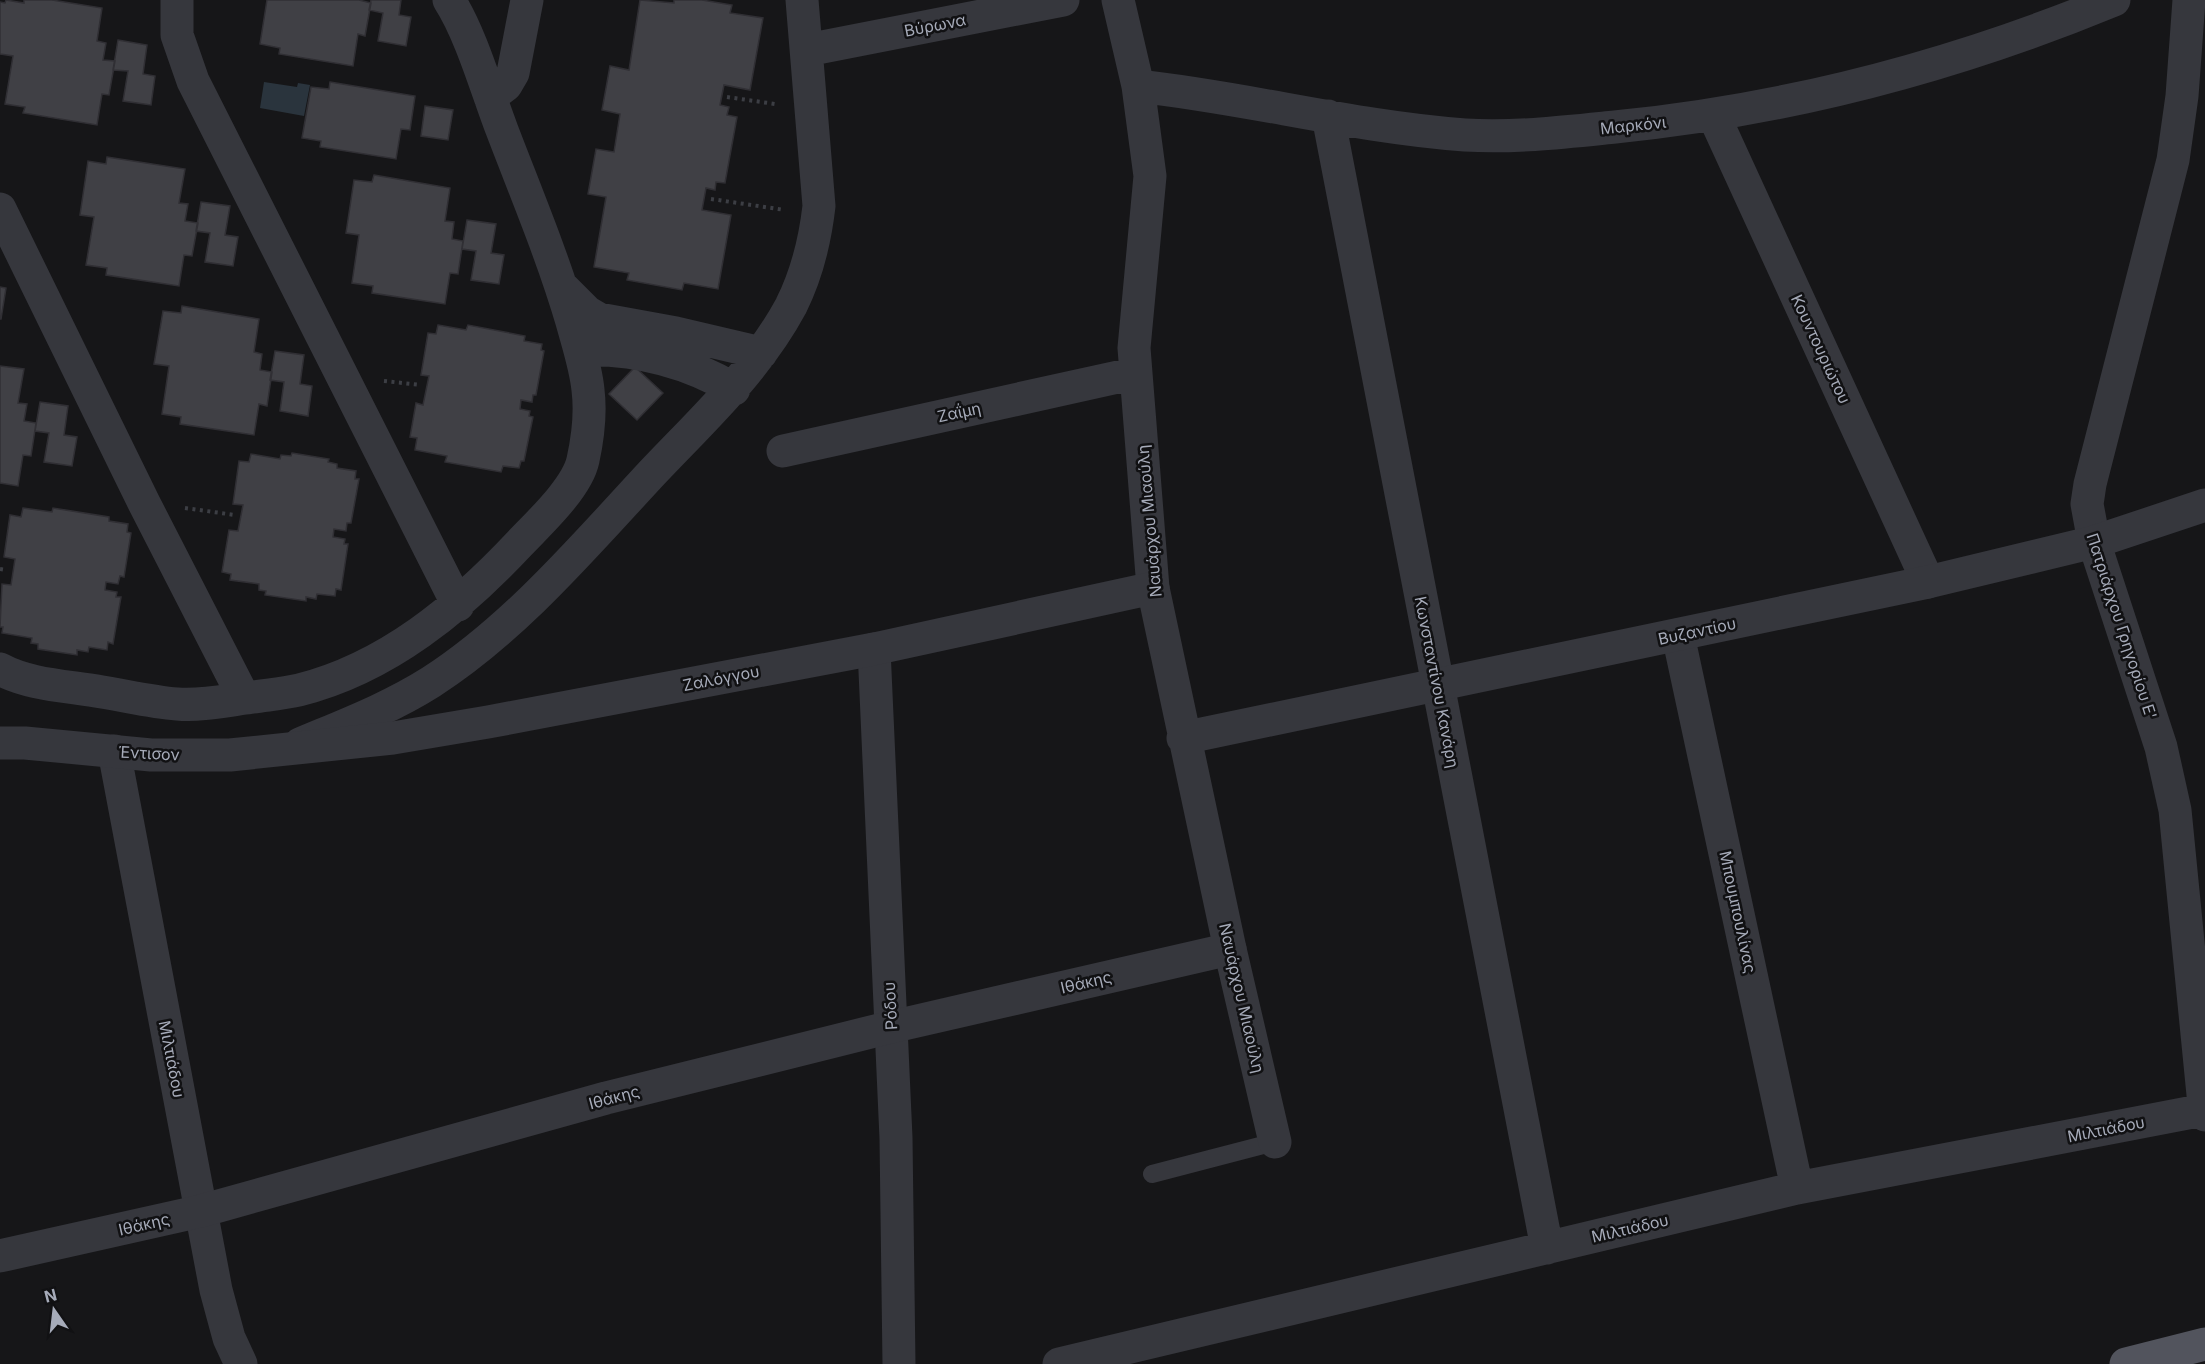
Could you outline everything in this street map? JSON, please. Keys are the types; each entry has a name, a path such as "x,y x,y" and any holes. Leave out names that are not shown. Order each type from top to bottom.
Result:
{"main road":[{"path":"2126,1364 2205,1344"}],"street":[{"path":"177,0 177,35 193,81 458,605"},
{"path":"0,669 12,676 40,682 177,704 208,704 298,690 341,676 376,660 458,605 552,510 568,489 582,464 589,428 588,390 580,350 560,285 490,97 466,34 449,0"},
{"path":"490,97 506,85 513,73 527,0"},
{"path":"287,750 399,701 462,659 542,589 734,389 761,353 791,306 815,240 818,215 819,195 802,0"},
{"name":"Βύρωνα","path":"807,50 1063,0"},
{"name":"Ναυάρχου Μιαούλη","path":"1118,0 1138,86 1150,176 1134,348 1153,588 1183,738 1275,1142"},
{"name":"Μαρκόνι","path":"1138,86 1189,92 1435,132 1510,135 1582,130 1714,116 1860,86 2011,40 2114,0"},
{"name":"Πατριάρχου Γρηγορίου Ε'","path":"2189,0 2182,96 2173,160 2090,484 2087,504 2094,542 2161,747 2192,855 2205,1115"},
{"name":"Κωνσταντίνου Κανάρη","path":"1328,116 1547,1248"},
{"name":"Κουντουριώτου","path":"1714,116 1928,582"},
{"path":"0,209 139,492 244,698"},
{"path":"560,285 587,312 600,320 676,333 761,353"},
{"path":"580,350 613,350 647,354 700,371 734,389"},
{"name":"Ζαΐμη","path":"783,451 1136,373"},
{"name":"Βυζαντίου","path":"1183,738 1928,582 2094,542 2205,505"},
{"name":"Ζαλόγγου","path":"287,750 393,738 488,722 874,649 1153,588"},
{"name":"Μπουμπουλίνας","path":"1678,635 1797,1188"},
{"name":"Ρόδου","path":"874,649 898,1207 899,1364"},
{"name":"Έντισον","path":"4,744 151,755 230,755 287,750"},
{"name":"Μιλτιάδου","path":"114,752 221,1313 241,1364"},
{"name":"Ιθάκης","path":"0,1256 201,1211 606,1098 891,1027 1230,949"},
{"name":"Μιλτιάδου","path":"1059,1364 1797,1188 2204,1110"}],"lane":[{"path":"1152,1174 1275,1142"}],"path":[{"path":"727,97 811,110"},
{"path":"711,199 818,215"},
{"path":"0,569 6,570"}],"shaded area":[{"path":"264,82 297,87 298,83 310,85 304,116 260,108"}],"building":[{"path":"6,0 24,3 24,0 52,0 102,8 97,41 106,43 103,60 115,61 109,95 102,94 97,125 23,113 25,107 5,104 13,56 0,54 0,2 5,3"},
{"path":"267,0 359,0 371,3 365,36 358,34 353,66 279,54 280,48 260,44"},
{"path":"371,0 401,0 399,15 411,17 406,46 378,41 383,13 369,10"},
{"path":"640,0 674,3 674,0 702,0 732,5 730,13 763,18 750,90 724,85 720,105 729,107 727,115 737,117 725,183 716,182 715,190 706,188 702,210 731,215 718,289 684,283 682,290 627,280 629,273 594,267 606,197 588,194 596,149 614,152 620,114 602,110 610,66 629,70"},
{"path":"118,40 147,45 143,74 155,76 151,105 123,101 128,71 113,70"},
{"path":"330,82 415,96 410,130 401,129 396,159 320,147 321,141 302,138 311,87 329,89"},
{"path":"425,106 453,110 448,140 421,136"},
{"path":"107,157 185,169 179,203 188,204 185,221 198,223 192,256 184,255 179,286 106,275 107,268 86,265 94,217 80,215 88,161 106,164"},
{"path":"374,175 450,188 445,221 454,222 452,239 463,241 458,274 450,273 445,304 372,293 373,286 352,283 359,235 346,233 354,180 372,182"},
{"path":"201,202 230,206 225,235 238,237 233,266 205,262 210,233 196,231"},
{"path":"467,220 496,224 491,253 504,255 499,284 471,280 476,251 462,249"},
{"path":"0,287 6,288 1,319 0,319"},
{"path":"182,306 259,319 254,352 262,354 260,370 272,372 267,406 259,404 254,435 180,424 181,417 162,414 169,366 154,364 163,311 181,313"},
{"path":"438,325 466,330 468,325 525,336 524,341 542,344 541,350 544,351 536,395 533,395 532,402 521,400 520,409 530,411 529,416 533,417 524,461 521,461 519,468 503,466 501,472 445,462 447,456 415,450 417,438 410,437 416,403 423,405 429,376 421,375 428,333 436,334"},
{"path":"275,351 304,355 300,384 312,386 308,416 280,411 284,382 270,380"},
{"path":"0,366 24,369 18,403 27,404 24,421 36,423 31,456 23,455 18,486 0,483"},
{"path":"635,367 663,393 637,420 609,394"},
{"path":"40,402 68,406 64,435 77,437 72,466 44,462 49,433 35,431"},
{"path":"292,453 329,459 328,462 337,464 337,468 356,471 355,479 359,479 351,523 347,523 346,531 334,529 333,537 345,539 344,544 348,544 341,590 336,589 335,596 317,594 316,599 306,597 306,601 265,595 266,591 259,590 259,584 230,580 231,574 222,572 229,530 238,531 243,505 233,504 239,461 249,462 251,454 280,459 281,455 291,456"},
{"path":"23,508 52,512 53,508 109,517 109,521 128,524 127,532 131,533 124,577 120,576 118,584 106,582 105,590 117,592 116,597 121,597 113,644 108,642 107,650 89,647 88,652 77,650 77,655 38,649 38,644 31,643 32,638 2,633 3,627 0,627 2,584 11,585 15,559 4,557 10,515 21,517"}]}
